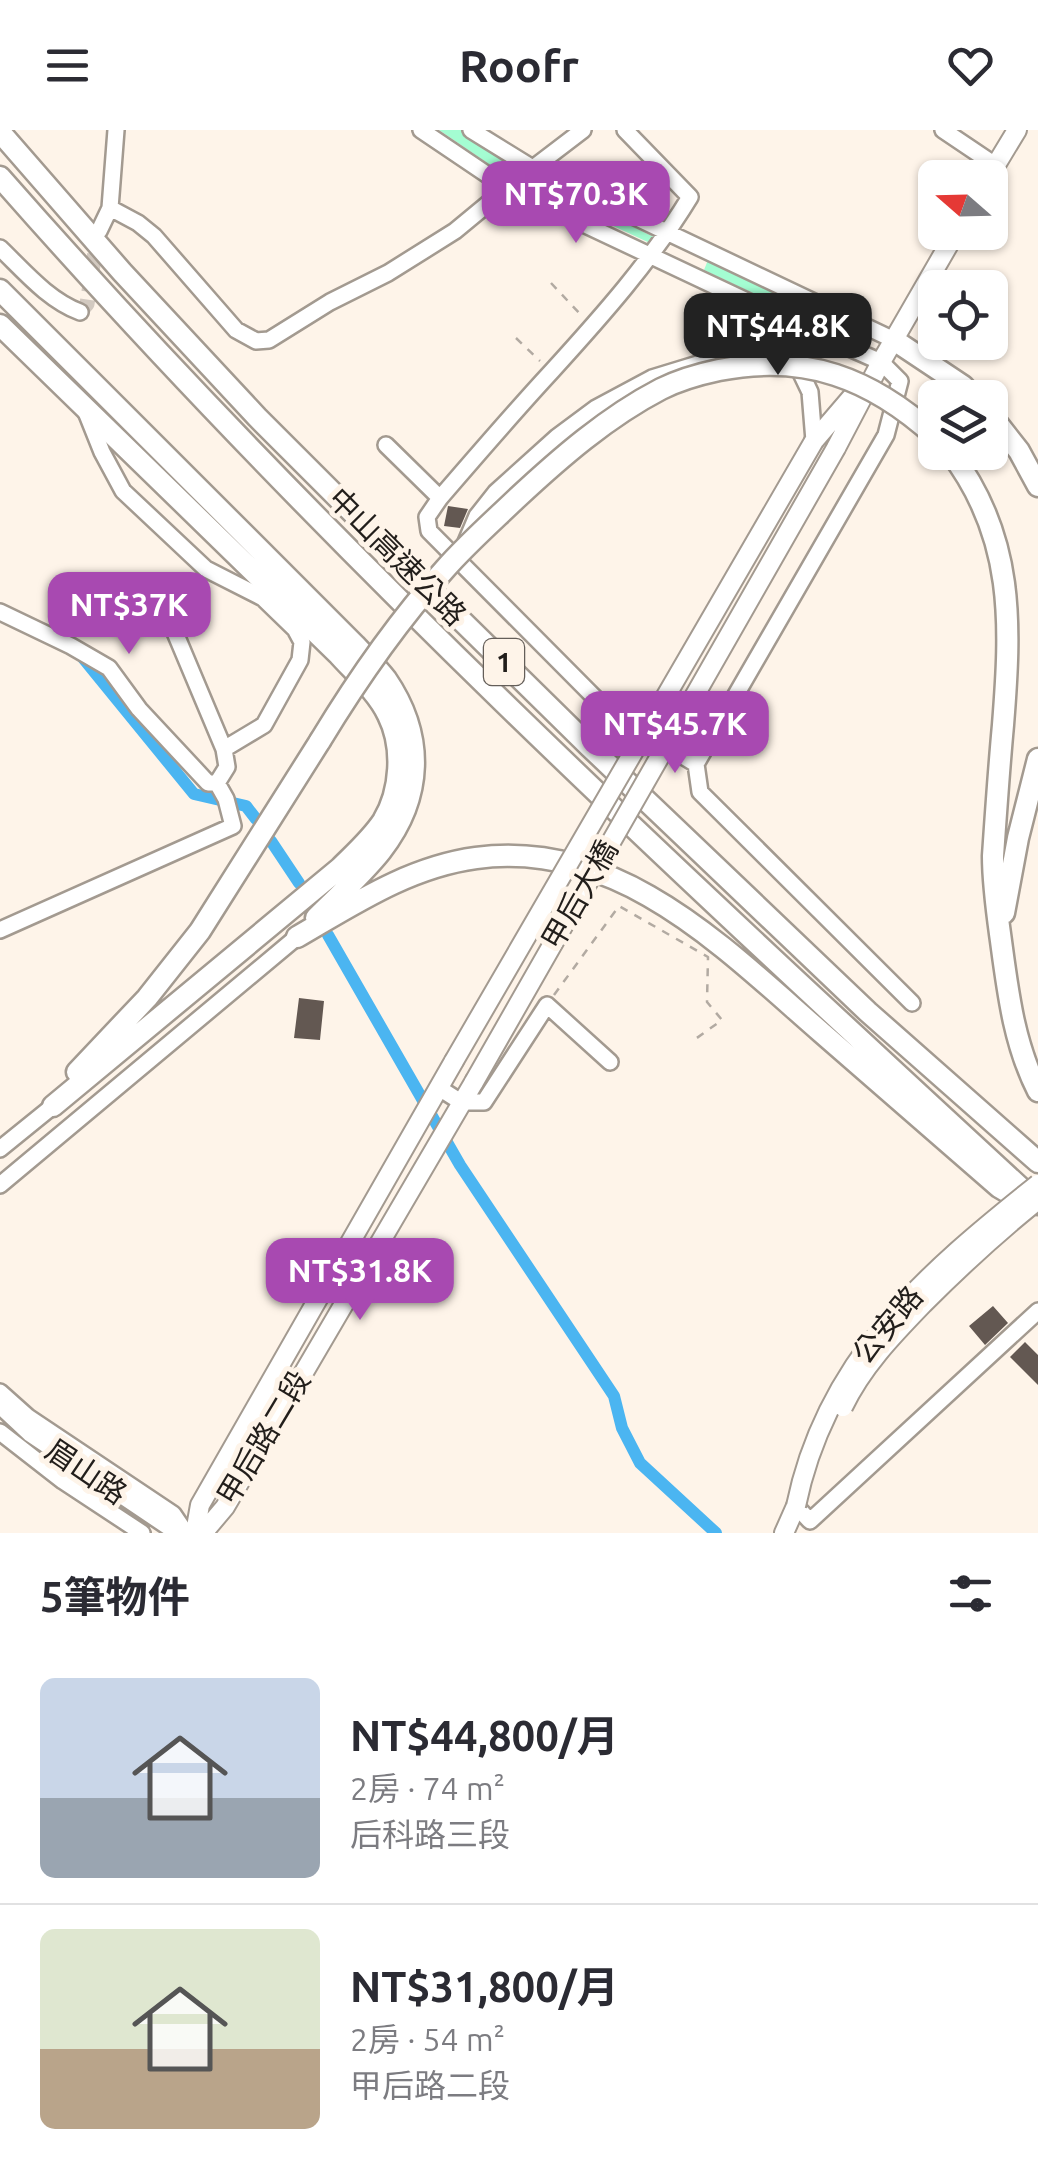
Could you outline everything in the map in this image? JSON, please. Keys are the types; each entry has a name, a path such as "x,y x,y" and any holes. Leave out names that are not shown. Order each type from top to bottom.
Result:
{"highway":[{"name":"中山高速公路","path":"0,132 230,388 410,572 868,1012 1038,1162"},
{"name":"中山高速公路","path":"0,178 232,431 400,600 757,946 1038,1202"},
{"path":"0,290 355,645 384,676 410,726 414,781 401,820 378,854 297,937"},
{"path":"0,325 338,654 388,713 398,752 393,798 384,820 368,840 340,868 53,1106"},
{"path":"894,340 954,380"},
{"path":"53,1106 80,1068 147,998 200,930 368,664 468,545 587,436 664,388 705,373 752,364 822,370 867,387 918,422"},
{"path":"1008,438 1038,486"},
{"path":"962,470 986,512 997,542 1009,620 993,881 1012,1015 1038,1091"},
{"path":"1001,940 1018,838 1038,760"},
{"path":"297,937 381,888 442,864 479,857 528,857 602,872 651,897 714,940 999,1186 1038,1212"}],"main road":[{"path":"999,160 1018,130"},
{"path":"814,441 881,362 946,250"},
{"name":"甲后大橋","path":"474,1082 836,448 881,362"},
{"name":"甲后大橋","path":"454,1062 814,441"},
{"name":"甲后路二段","path":"195,1533 200,1505 454,1062"},
{"name":"甲后路二段","path":"203,1533 225,1507 474,1082"},
{"name":"公安路","path":"796,1506 817,1437 841,1384 871,1340 944,1263 1038,1184"},
{"name":"公安路","path":"784,1533 812,1484 851,1390 881,1348 968,1260 1038,1202"}],"street":[{"path":"99,231 110,208 116,130"},
{"path":"421,130 507,188 881,362 900,381 886,435 696,764 700,792 912,1003"},
{"path":"472,130 534,168 894,340"},
{"path":"110,208 138,222 154,236 236,330 256,340 270,340 456,232 583,130"},
{"path":"625,130 690,198 651,257 593,328 427,517 429,531 608,711 696,764"},
{"path":"943,130 978,160"},
{"path":"0,248 46,292 80,312"},
{"path":"762,308 788,346 810,392 814,441"},
{"path":"458,560 485,504 596,408 652,378 724,356 788,346"},
{"path":"84,406 123,491 206,569 262,598 302,642 300,660 264,725 224,749"},
{"path":"386,445 440,498"},
{"path":"158,592 224,749 227,767 218,783"},
{"path":"0,612 109,668 139,709 208,783 218,783"},
{"path":"0,930 232,826 218,783"},
{"path":"0,1185 297,937"},
{"path":"439,1088 461,1102 484,1102 548,1004 610,1062"},
{"path":"0,1150 53,1106"},
{"path":"796,1506 810,1521 1038,1312"},
{"path":"0,1392 28,1417 173,1514 186,1533"},
{"name":"眉山路","path":"0,1406 30,1434 176,1533"},
{"name":"眉山路","path":"0,1432 63,1482 142,1533"}],"path":[{"path":"551,283 593,328"},
{"path":"516,338 551,372"},
{"path":"548,1004 619,906 708,957 707,1002 722,1020 694,1040"}],"green space":[{"path":"439,130 461,130 508,158 502,173"},
{"path":"559,191 656,238 652,244 555,199"},
{"path":"708,260 845,325 841,335 704,270"}],"building":[{"path":"448,506 468,509 460,528 444,526"},
{"path":"299,998 324,1001 320,1040 294,1038"},
{"path":"993,1306 1008,1323 985,1345 969,1326"},
{"path":"1025,1342 1038,1355 1038,1385 1010,1357"}],"waterway":[{"path":"83,658 194,794 246,806 256,819"},
{"path":"271,841 299,883"},
{"path":"328,935 460,1165 614,1396 622,1428 640,1463 716,1533"}],"tunnel":[{"path":"80,312 87,304 97,239"}]}
